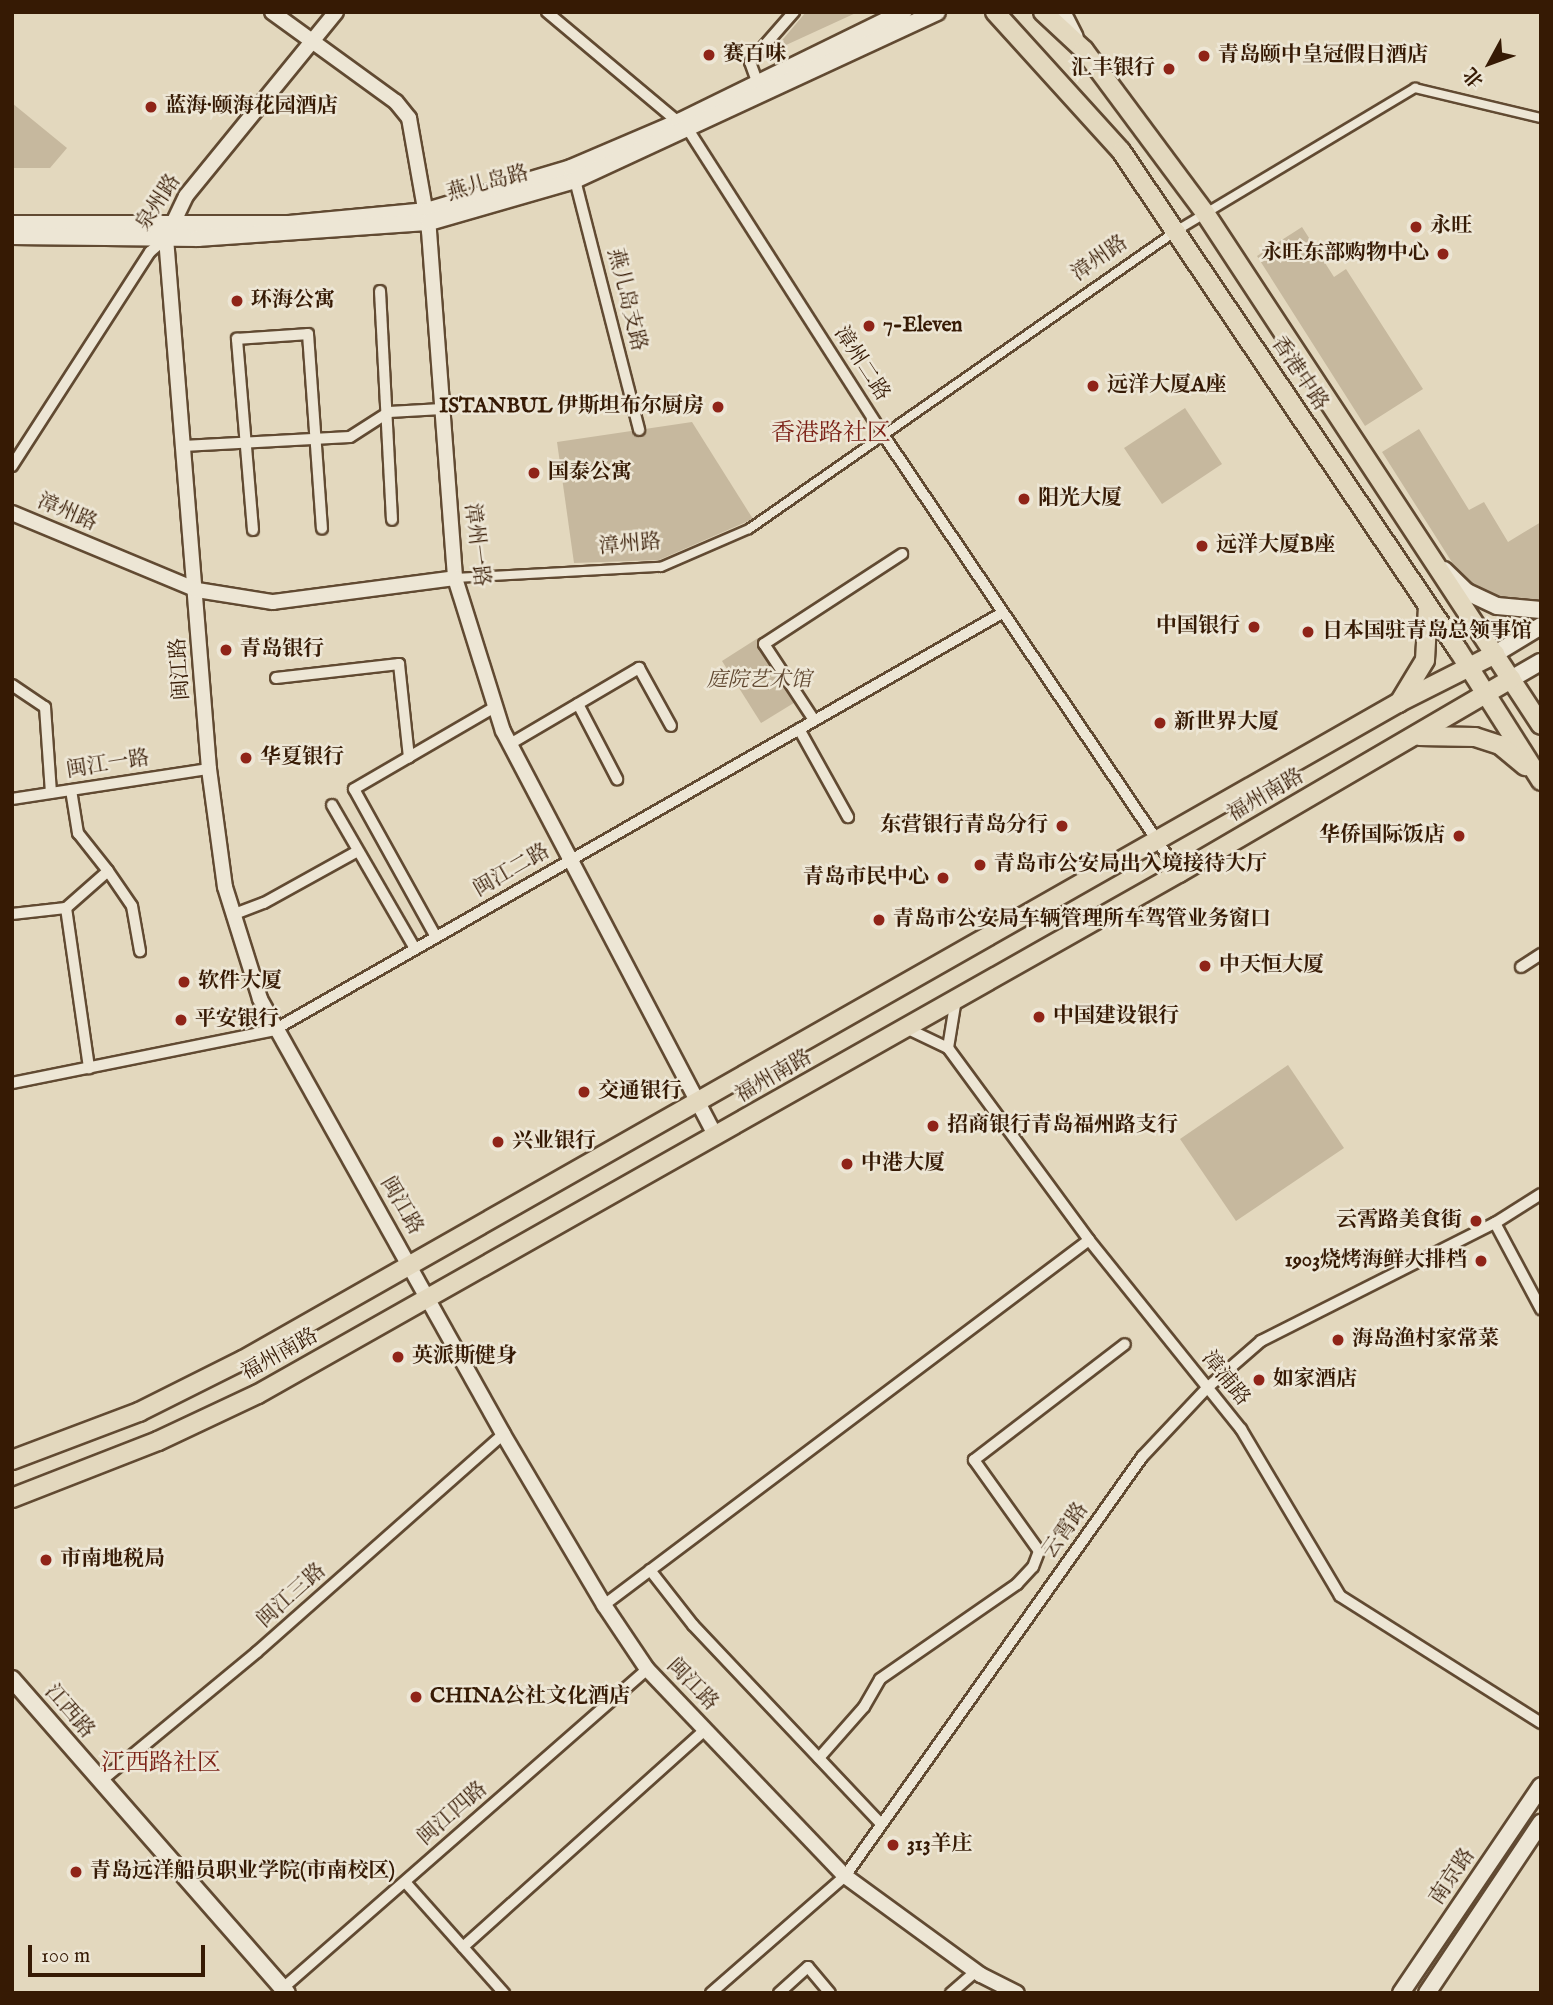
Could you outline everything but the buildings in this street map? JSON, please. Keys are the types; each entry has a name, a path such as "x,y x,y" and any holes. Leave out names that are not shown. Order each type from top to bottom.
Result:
{"main road":[{"name":"燕儿岛路","path":"12,224 167,232 300,234 428,217 575,180 684,127 937,12"},
{"name":"香港中路","path":"995,12 1121,151 1471,668 1539,778"},
{"name":"香港中路","path":"1043,12 1084,50 1205,213 1438,564 1541,725"},
{"path":"1062,12 1084,50"},
{"name":"燕儿岛路","path":"428,217 546,178 684,127 758,84 897,14"},
{"name":"燕儿岛路","path":"12,236 167,232"},
{"path":"1438,564 1466,592 1497,606 1541,610"},
{"path":"1398,704 1425,660 1428,606"},
{"name":"福州南路","path":"12,1460 151,1406 243,1360 1398,704 1471,668 1541,626"},
{"name":"福州南路","path":"12,1498 158,1441 258,1394 1179,873 1541,663"},
{"path":"1416,736 1457,733 1500,745 1539,778"},
{"name":"江西路","path":"12,1679 285,1990"},
{"name":"南京路","path":"1401,1993 1541,1786"},
{"name":"南京路","path":"1427,1993 1541,1823"}],"street":[{"name":"漳州一路","path":"272,12 396,102 409,118 428,217 455,578 495,707 510,744 716,1136"},
{"name":"泉州路","path":"12,466 150,252 167,232 186,196 336,12"},
{"name":"漳州二路","path":"547,12 684,127 884,436 1179,873"},
{"path":"758,84 750,62 794,12"},
{"name":"漳州路","path":"12,513 197,590 273,602 455,578 661,567 750,529 1176,231 1415,88 1541,118"},
{"name":"燕儿岛支路","path":"575,180 639,430"},
{"name":"闽江路","path":"167,232 209,769 232,915 274,1030 412,1265 503,1434 604,1605 647,1670 845,1876 976,1970 1017,1993"},
{"path":"380,291 389,412 392,520"},
{"path":"253,530 237,339 308,334 319,439 322,528"},
{"path":"183,446 350,437 389,412 442,409"},
{"path":"814,720 764,644 902,554"},
{"name":"闽江二路","path":"12,1083 274,1030 1002,613"},
{"path":"276,678 399,664 409,757"},
{"path":"510,744 639,668 671,726"},
{"path":"12,685 45,707 51,793"},
{"path":"578,704 617,779"},
{"path":"436,937 354,789 495,707"},
{"path":"799,729 848,817"},
{"name":"闽江一路","path":"12,799 209,769"},
{"path":"71,790 78,833 132,906 140,951"},
{"path":"332,805 415,949"},
{"path":"232,915 264,903 358,851"},
{"path":"12,914 66,908 108,871"},
{"path":"66,908 89,1068"},
{"path":"1521,967 1541,954"},
{"path":"906,1028 948,1048 956,999"},
{"name":"漳浦路","path":"948,1048 1089,1240 1241,1429 1340,1596 1541,1723"},
{"name":"云霄路","path":"710,1993 845,1876 1142,1457 1207,1388 1261,1341 1495,1223 1541,1194"},
{"path":"1495,1223 1541,1310"},
{"path":"604,1605 1089,1240"},
{"path":"819,1758 864,1707 880,1679 1033,1567 1039,1551 974,1460 1125,1344"},
{"name":"闽江三路","path":"101,1781 257,1652 503,1434"},
{"path":"650,1570 693,1625 881,1824"},
{"name":"闽江四路","path":"285,1990 647,1670"},
{"path":"463,1947 705,1730"},
{"path":"405,1882 504,1993"},
{"path":"779,1993 807,1967 830,1993"},
{"path":"951,1993 976,1970"}],"green space":[{"path":"806,12 858,12 773,51"},
{"path":"12,103 67,148 50,168 12,168"},
{"path":"1302,227 1334,277 1346,269 1423,389 1365,426 1257,256"},
{"path":"1185,408 1222,464 1162,504 1124,448"},
{"path":"692,422 753,519 659,560 574,563 557,442"},
{"path":"1419,429 1469,510 1484,502 1508,542 1541,522 1541,602 1505,600 1462,578 1382,452"},
{"name":"庭院艺术馆","path":"758,638 797,701 761,723 722,661"},
{"path":"1288,1065 1344,1148 1236,1221 1180,1139"}],"place":[{"name":"赛百味","path":"709,55"},
{"name":"青岛颐中皇冠假日酒店","path":"1204,56"},
{"name":"汇丰银行","path":"1169,69"},
{"name":"蓝海·颐海花园酒店","path":"151,107"},
{"name":"永旺","path":"1416,227"},
{"name":"永旺东部购物中心","path":"1443,254"},
{"name":"环海公寓","path":"237,301"},
{"name":"7-Eleven","path":"869,326"},
{"name":"远洋大厦A座","path":"1093,386"},
{"name":"ISTANBUL 伊斯坦布尔厨房","path":"718,407"},
{"name":"国泰公寓","path":"534,473"},
{"name":"阳光大厦","path":"1024,499"},
{"name":"远洋大厦B座","path":"1202,546"},
{"name":"中国银行","path":"1254,627"},
{"name":"日本国驻青岛总领事馆","path":"1308,632"},
{"name":"青岛银行","path":"226,650"},
{"name":"新世界大厦","path":"1160,723"},
{"name":"华夏银行","path":"246,758"},
{"name":"东营银行青岛分行","path":"1062,826"},
{"name":"华侨国际饭店","path":"1459,836"},
{"name":"青岛市公安局出入境接待大厅","path":"980,865"},
{"name":"青岛市民中心","path":"943,878"},
{"name":"青岛市公安局车辆管理所车驾管业务窗口","path":"879,920"},
{"name":"中天恒大厦","path":"1205,966"},
{"name":"软件大厦","path":"184,982"},
{"name":"中国建设银行","path":"1039,1017"},
{"name":"平安银行","path":"181,1020"},
{"name":"交通银行","path":"584,1092"},
{"name":"招商银行青岛福州路支行","path":"933,1126"},
{"name":"兴业银行","path":"498,1142"},
{"name":"中港大厦","path":"847,1164"},
{"name":"云霄路美食街","path":"1476,1221"},
{"name":"1903烧烤海鲜大排档","path":"1481,1261"},
{"name":"海岛渔村家常菜","path":"1338,1340"},
{"name":"英派斯健身","path":"398,1357"},
{"name":"如家酒店","path":"1259,1380"},
{"name":"市南地税局","path":"46,1560"},
{"name":"CHINA公社文化酒店","path":"416,1697"},
{"name":"313羊庄","path":"893,1845"},
{"name":"青岛远洋船员职业学院(市南校区)","path":"76,1872"}],"district":[{"name":"香港路社区","path":"831,434"},
{"name":"江西路社区","path":"161,1764"}]}
